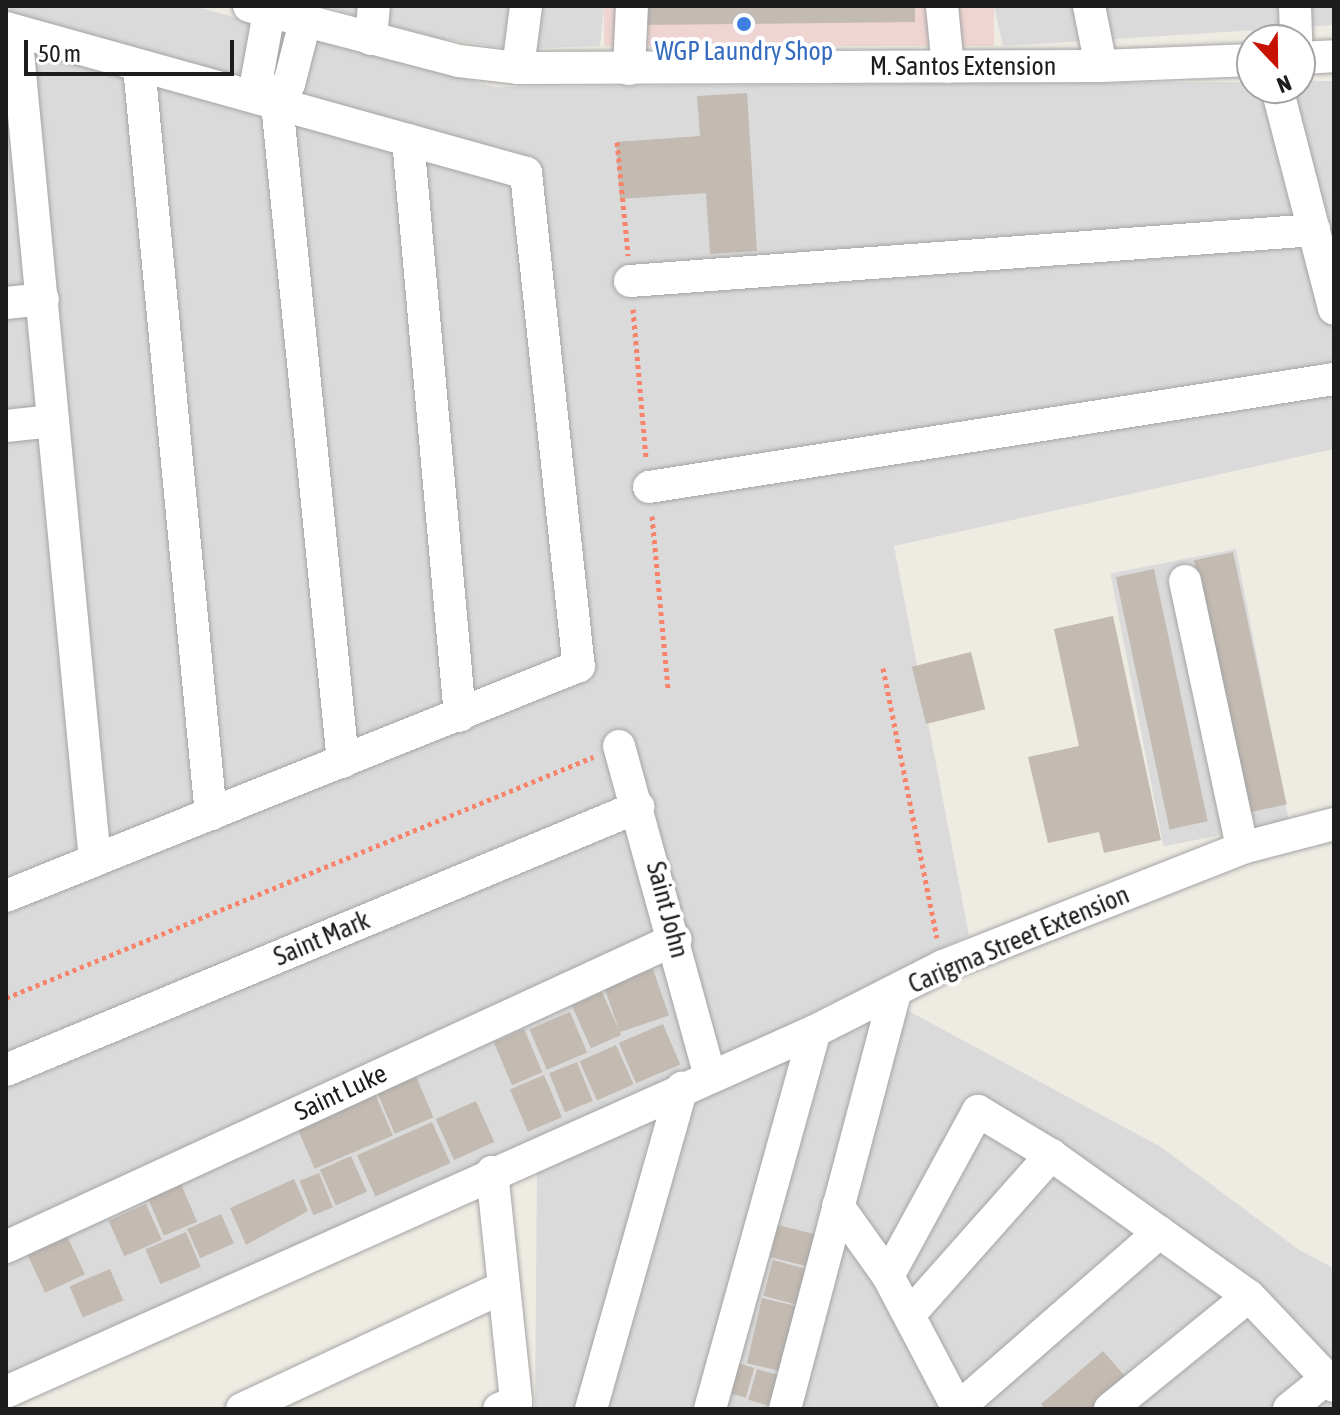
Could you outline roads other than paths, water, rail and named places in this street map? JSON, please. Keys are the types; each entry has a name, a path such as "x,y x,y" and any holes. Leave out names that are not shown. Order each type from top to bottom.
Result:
{"street":[{"path":"371,39 374,6"},
{"path":"518,68 526,6"},
{"path":"629,69 632,6"},
{"path":"942,6 948,67"},
{"path":"1089,6 1101,66"},
{"path":"259,9 257,79 277,103 343,762"},
{"name":"M. Santos Extension","path":"259,9 459,61 518,68 1101,66 1236,61"},
{"path":"277,103 289,84 305,22"},
{"path":"6,896 579,666 526,173 11,30 19,179 43,299 95,860"},
{"path":"139,66 211,815"},
{"path":"1281,104 1334,309"},
{"path":"408,140 460,716"},
{"path":"630,281 1314,230"},
{"path":"6,303 43,299"},
{"path":"649,487 1334,379"},
{"path":"6,426 53,421"},
{"path":"1185,581 1242,848"},
{"name":"Saint John","path":"619,746 676,939 696,1082"},
{"name":"Saint Mark","path":"6,1070 638,807"},
{"name":"Carigma Street Extension","path":"6,1392 492,1172 815,1031 943,966 1242,848 1334,824"},
{"name":"Saint Luke","path":"6,1247 676,939"},
{"path":"785,1409 895,992"},
{"path":"710,1409 815,1031"},
{"path":"591,1409 696,1082"},
{"path":"888,1276 978,1111 1051,1155 1249,1296 1330,1382 1289,1409"},
{"path":"910,1314 1051,1155"},
{"path":"492,1172 504,1287 507,1405"},
{"path":"838,1206 888,1276 957,1409 1160,1232"},
{"path":"242,1409 504,1287"},
{"path":"1110,1409 1249,1296"}],"place":[{"name":"WGP Laundry Shop","path":"744,24"}]}
